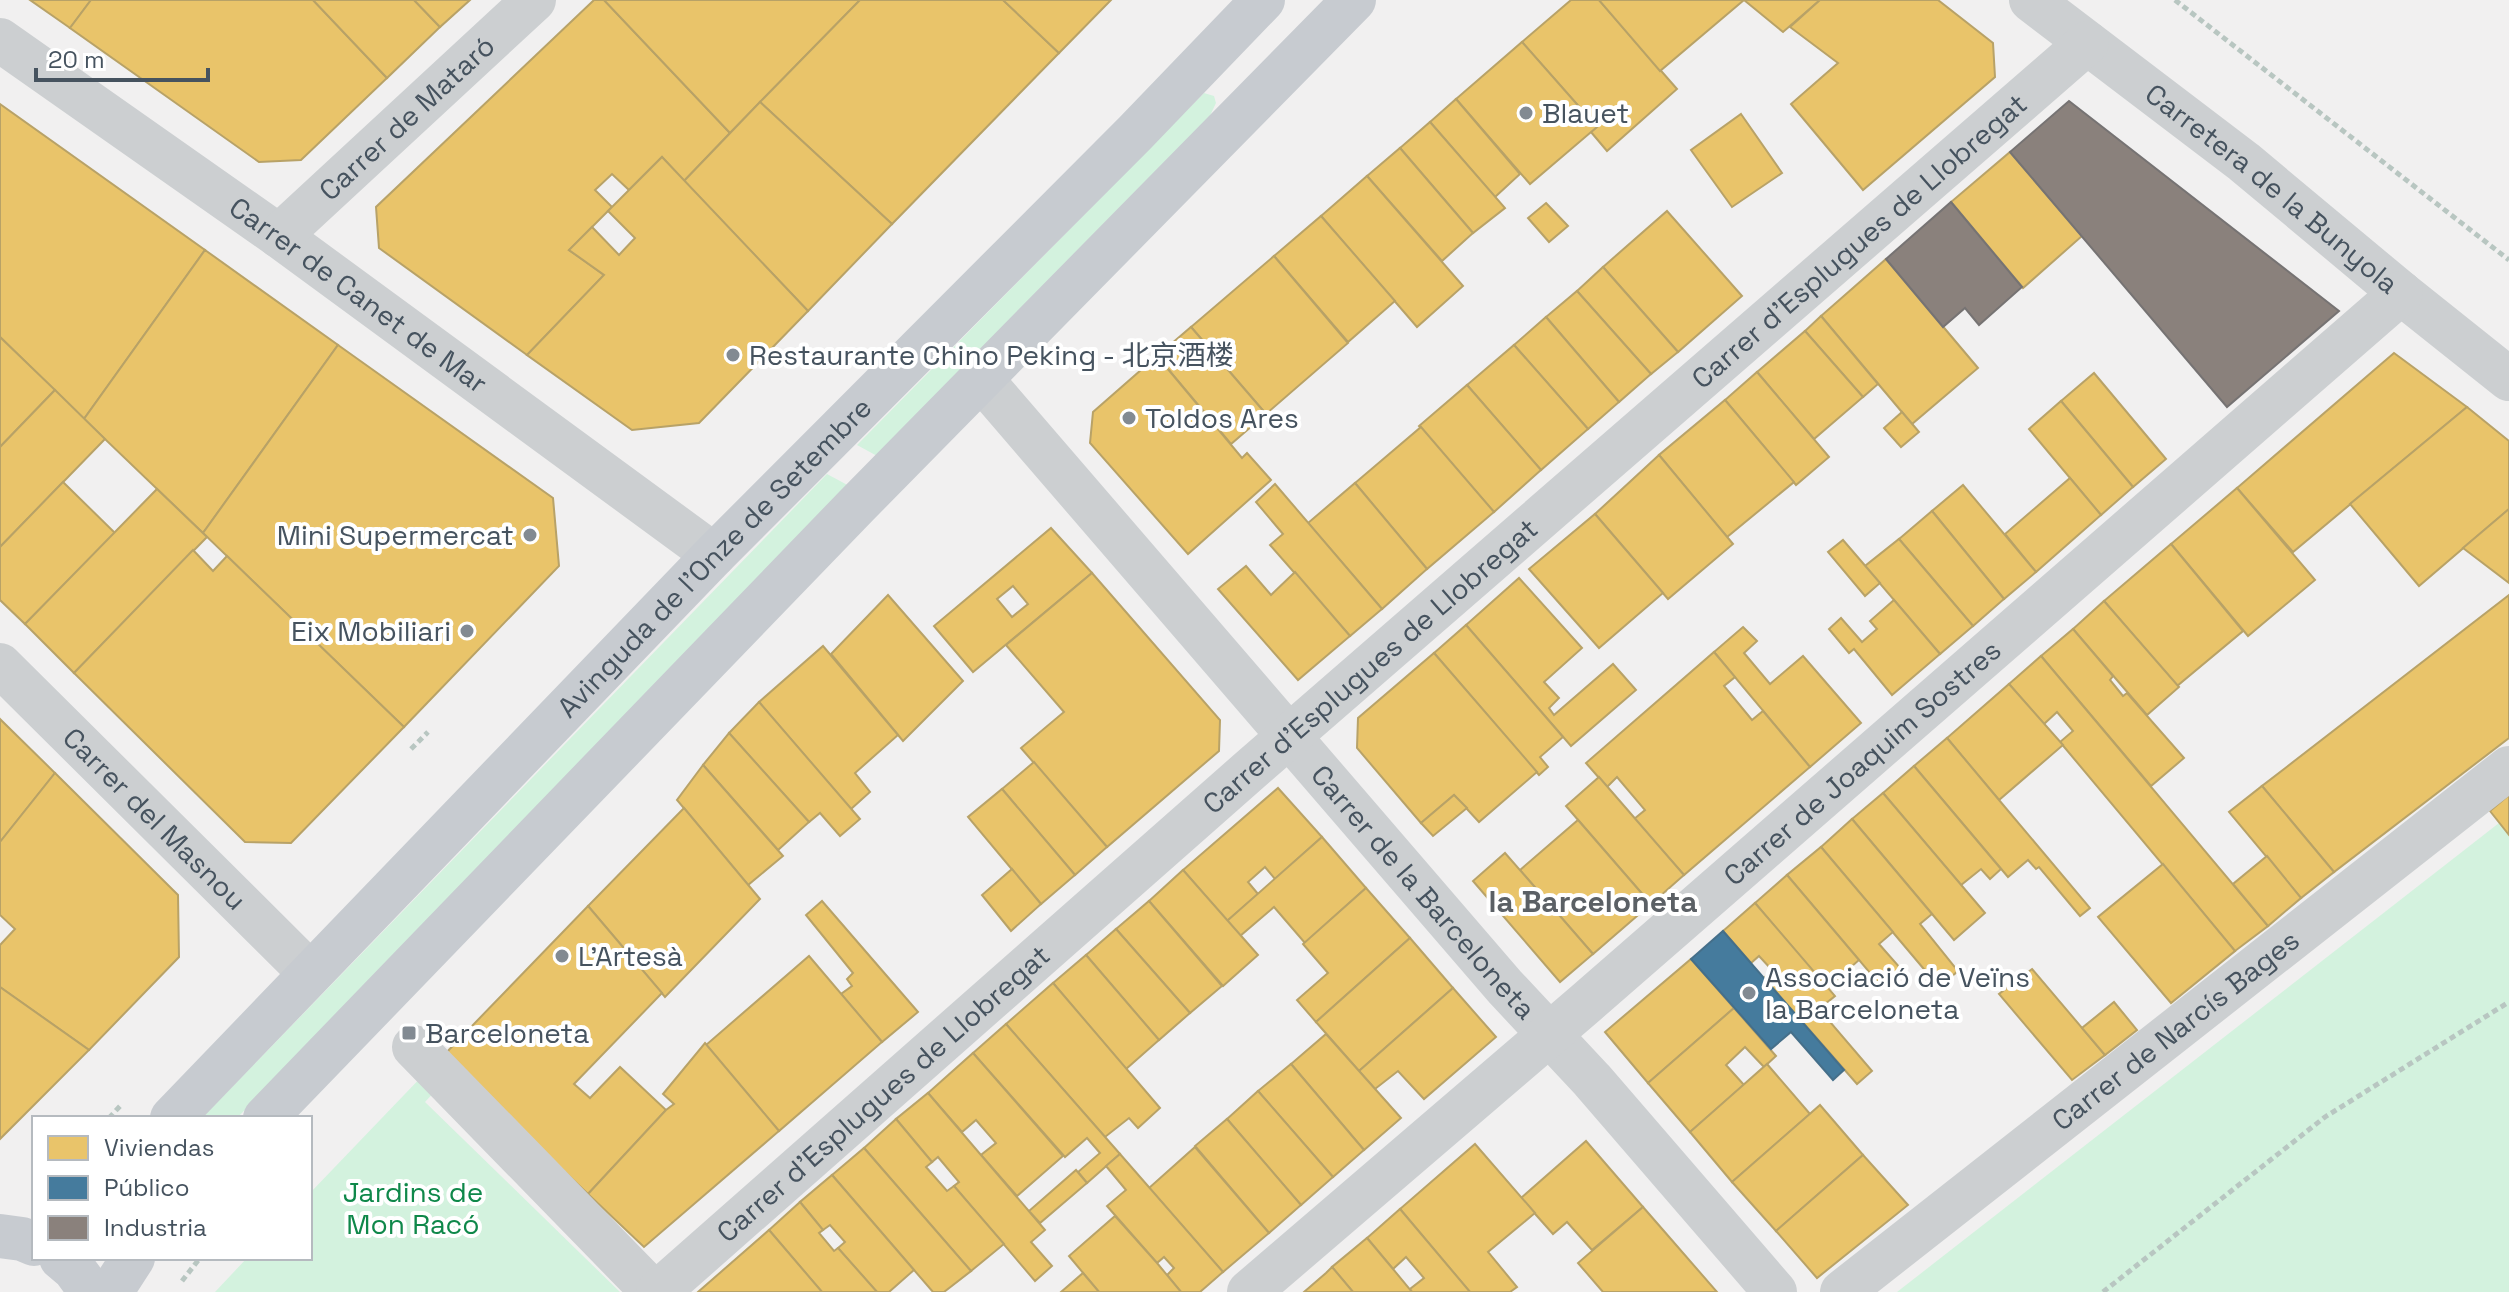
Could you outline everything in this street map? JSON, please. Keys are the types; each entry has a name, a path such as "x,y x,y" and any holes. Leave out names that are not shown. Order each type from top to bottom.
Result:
{"main road":[{"name":"Avinguda de l'Onze de Setembre","path":"174,1116 714,555 1135,133 1263,0"},
{"path":"267,1116 836,527 1354,0"},
{"path":"63,1260 91,1292"},
{"path":"111,1292 132,1260"}],"street":[{"name":"Carrer de Mataró","path":"279,236 534,0"},
{"name":"Carretera de la Bunyola","path":"2031,0 2244,162 2509,379"},
{"name":"Carrer de Canet de Mar","path":"0,40 279,236 714,555"},
{"name":"Carrer d'Esplugues de Llobregat","path":"655,1292 2087,43"},
{"name":"Carrer de Joaquim Sostres","path":"1249,1292 2401,293"},
{"name":"Carrer de la Barceloneta","path":"982,380 1505,987 1775,1292"},
{"name":"Carrer del Masnou","path":"0,665 310,973"},
{"name":"Carrer de Narcís Bages","path":"1842,1292 2509,768"},
{"path":"414,1047 655,1292"}],"path":[{"path":"2175,0 2509,260"},
{"path":"411,749 428,732"},
{"path":"2103,1292 2325,1117 2509,1002"},
{"path":"186,1275 198,1260"}],"green space":[{"path":"1204,93 1214,96 1216,103 1207,122 879,457 857,445"},
{"path":"827,474 853,488 239,1116 204,1116"},
{"path":"2499,823 2509,835 2509,1292 1897,1292"},
{"name":"Jardins de Mon Racó","path":"427,1071 439,1087 425,1102 620,1292 215,1292 245,1260 312,1260 312,1191"}],"building: Viviendas":[{"path":"30,0 91,0 70,28"},
{"path":"91,0 313,0 387,78 301,160 259,162 70,28"},
{"path":"313,0 414,0 440,27 387,78"},
{"path":"414,0 470,0 440,27"},
{"path":"594,0 604,0 730,133 684,181 662,157 629,190 612,174 595,190 612,207 569,250 604,275 527,355 379,248 376,207"},
{"path":"604,0 860,0 730,133"},
{"path":"860,0 1003,0 1059,53 892,224 760,102"},
{"path":"1003,0 1111,0 1059,53"},
{"path":"1571,0 1599,0 1677,89 1607,151 1591,132 1597,127 1522,42"},
{"path":"1599,0 1744,0 1660,71"},
{"path":"1744,0 1820,0 1783,32"},
{"path":"1820,0 1938,0 1993,43 1995,77 1863,190 1791,104 1838,63 1790,27"},
{"name":"Blauet","path":"1522,42 1597,127 1530,184 1456,99"},
{"path":"1456,99 1520,174 1495,197 1430,122"},
{"path":"760,102 892,224 808,311 684,181"},
{"path":"0,104 205,250 84,419 0,337"},
{"path":"1741,114 1782,173 1732,207 1691,150"},
{"path":"1430,122 1505,208 1473,233 1400,148"},
{"path":"1400,148 1473,233 1442,261 1367,176"},
{"path":"2010,152 2082,236 2023,288 1951,202"},
{"path":"662,157 808,311 699,423 632,430 527,355 604,275 569,250 592,227 619,255 635,238 608,211"},
{"path":"1367,176 1463,286 1417,327 1321,216"},
{"path":"1546,203 1568,226 1549,242 1528,218"},
{"path":"1667,211 1742,296 1678,352 1603,267"},
{"path":"1321,216 1395,301 1348,342 1274,256"},
{"path":"205,250 338,345 203,533 84,419"},
{"path":"1274,256 1348,343 1266,414 1191,327"},
{"path":"1886,259 1978,368 1912,424 1821,316"},
{"path":"1603,267 1678,352 1651,374 1577,291"},
{"path":"1577,291 1651,374 1619,402 1546,317"},
{"path":"1821,316 1878,384 1863,397 1805,331"},
{"path":"1546,317 1619,402 1588,429 1514,345"},
{"path":"1191,327 1266,414 1231,444 1157,356"},
{"path":"1805,331 1863,397 1814,439 1757,372"},
{"path":"0,337 55,390 0,447"},
{"path":"338,345 553,498 559,566 404,727 203,533"},
{"path":"1514,345 1588,429 1541,470 1467,385"},
{"path":"2394,353 2467,407 2293,552 2237,488"},
{"path":"1157,356 1242,458 1247,453 1271,480 1188,554 1090,443 1093,412"},
{"path":"1757,372 1829,457 1796,485 1725,400"},
{"path":"2094,373 2166,459 2133,487 2061,401"},
{"path":"1467,385 1541,470 1494,512 1419,426"},
{"path":"55,390 105,439 0,547 0,447"},
{"path":"1725,400 1794,482 1727,537 1659,455"},
{"path":"2061,401 2133,487 2101,515 2029,429"},
{"path":"2467,407 2509,441 2509,509 2419,586 2350,504"},
{"path":"1902,412 1919,432 1901,447 1884,428"},
{"path":"1421,427 1494,512 1427,569 1355,483"},
{"path":"1659,455 1733,544 1668,599 1595,514"},
{"path":"2070,478 2101,515 2036,572 2005,534"},
{"path":"63,482 115,533 25,624 0,600 0,547"},
{"path":"1355,483 1427,569 1382,609 1308,523"},
{"path":"1275,484 1382,609 1350,636 1270,545 1283,534 1256,502"},
{"path":"1963,485 2036,572 2004,599 1932,511"},
{"path":"2237,488 2315,580 2248,636 2171,544"},
{"path":"157,489 207,537 74,673 25,624"},
{"path":"2509,509 2509,583 2463,548"},
{"path":"1932,511 2004,599 1973,626 1899,539"},
{"path":"1595,514 1663,593 1599,648 1529,569"},
{"path":"1051,528 1092,573 973,672 934,626","holes":["1013,586 1028,604 1012,617 997,599"]},
{"path":"1899,539 1973,626 1940,654 1865,566"},
{"path":"1843,540 1880,583 1865,596 1828,552"},
{"path":"2171,544 2243,631 2177,686 2104,601"},
{"path":"193,550 213,571 227,556 404,727 291,843 245,842 74,673"},
{"path":"1246,566 1271,595 1295,572 1350,636 1298,680 1218,589"},
{"path":"1092,573 1220,720 1219,751 1107,847 1021,748 1064,712 1006,645"},
{"path":"1519,578 1582,648 1544,682 1559,698 1549,708 1554,715 1613,664 1636,690 1571,746 1466,625"},
{"path":"888,595 963,681 903,741 831,654"},
{"path":"2509,595 2509,738 2334,872 2262,786"},
{"path":"1894,600 1940,654 1892,695 1854,649 1849,653 1829,629 1841,618 1862,642 1877,629 1870,621"},
{"path":"2104,601 2179,687 2147,715 2073,629"},
{"path":"1466,625 1563,737 1540,757 1548,767 1539,775 1434,653"},
{"path":"1743,627 1757,641 1744,653 1770,684 1803,656 1861,723 1810,767 1714,652"},
{"path":"2073,629 2113,676 2110,680 2123,696 2127,693 2184,758 2151,786 2041,656"},
{"path":"823,646 898,735 855,773 870,792 851,809 759,702"},
{"path":"1714,652 1735,677 1724,686 1752,720 1763,711 1810,767 1684,875 1634,819 1645,810 1617,777 1607,787 1586,763"},
{"path":"1434,653 1537,772 1479,822 1454,795 1421,823 1357,748 1358,718"},
{"path":"2041,656 2268,926 2235,951 2060,742 2073,731 2057,712 2044,724 2009,684"},
{"path":"2009,684 2063,745 1999,800 1947,738"},
{"path":"759,702 860,819 840,836 820,813 809,822 729,733"},
{"path":"0,719 55,773 0,842"},
{"path":"729,733 809,822 778,850 703,765"},
{"path":"1947,738 2090,908 2080,916 2039,867 2036,869 2028,860 2008,877 1914,766"},
{"path":"1034,762 1107,847 1075,875 1002,789"},
{"path":"703,765 783,856 748,885 677,800"},
{"path":"1914,766 2001,869 1990,879 1981,869 1961,885 1883,793"},
{"path":"55,773 178,895 179,957 89,1050 0,987 0,945 15,929 0,915 0,842"},
{"path":"1599,777 1684,875 1651,904 1566,806"},
{"path":"2262,786 2334,872 2301,898 2229,812"},
{"path":"1278,788 1322,837 1275,879 1265,867 1248,882 1258,894 1227,921 1183,870"},
{"path":"1002,789 1075,875 1041,904 968,817"},
{"path":"1883,793 1985,913 1954,940 1852,819"},
{"path":"1454,795 1467,808 1433,836 1421,823"},
{"path":"2509,795 2509,835 2490,811"},
{"path":"684,808 760,899 665,997 588,906"},
{"path":"1852,819 1932,914 1920,924 1958,971 1939,987 1821,847"},
{"path":"1578,820 1651,904 1593,954 1520,870"},
{"path":"1322,837 1366,888 1305,943 1274,907 1240,936 1227,921"},
{"path":"1821,847 1893,932 1879,944 1902,970 1881,986 1787,875"},
{"path":"1505,853 1593,954 1560,982 1473,881"},
{"path":"2267,856 2301,898 2268,926 2233,884"},
{"path":"2163,864 2235,951 2171,1003 2098,917"},
{"path":"1012,869 1041,904 1011,931 982,895"},
{"path":"1183,870 1258,955 1223,986 1149,901"},
{"path":"1787,875 1859,960 1827,988 1755,903"},
{"path":"1366,888 1410,938 1316,1022 1297,1000 1328,973 1303,944"},
{"path":"822,901 918,1012 882,1042 841,994 852,986 847,979 853,973 806,915"},
{"path":"1149,901 1222,986 1190,1013 1116,929"},
{"path":"1755,903 1835,996 1819,1009 1872,1071 1857,1084 1764,978 1772,970 1759,956 1751,963 1723,931"},
{"path":"588,906 662,993 574,1084 590,1098 620,1067 666,1110 588,1194 443,1056"},
{"path":"1116,929 1190,1013 1159,1040 1086,955"},
{"path":"1410,938 1453,988 1359,1071 1316,1022"},
{"path":"1086,955 1159,1040 1126,1069 1053,983"},
{"path":"809,956 882,1042 779,1131 706,1045"},
{"path":"1691,959 1734,1008 1648,1083 1605,1032"},
{"path":"2032,969 2105,1055 2072,1080 1999,994"},
{"path":"1053,983 1160,1108 1138,1128 1129,1118 1105,1137 1006,1024"},
{"path":"0,987 89,1050 0,1139"},
{"path":"1453,988 1496,1037 1424,1099 1398,1071 1375,1089 1359,1071"},
{"path":"2114,1002 2137,1030 2105,1055 2082,1028"},
{"path":"1734,1008 1776,1056 1764,1067 1745,1047 1726,1065 1744,1085 1690,1132 1648,1083"},
{"path":"1006,1024 1120,1154 1087,1183 1078,1172 1100,1153 1087,1138 1065,1157 973,1053"},
{"path":"1326,1034 1401,1118 1364,1150 1291,1064"},
{"path":"705,1043 779,1131 644,1247 588,1194 674,1104 663,1094"},
{"path":"973,1053 1063,1156 1017,1196 981,1155 996,1143 976,1120 962,1132 928,1093"},
{"path":"1291,1064 1364,1150 1333,1177 1258,1091"},
{"path":"1767,1064 1810,1114 1732,1182 1690,1132"},
{"path":"1258,1091 1333,1177 1301,1205 1227,1119"},
{"path":"928,1093 1045,1230 1031,1242 1052,1266 1035,1281 954,1186 959,1182 938,1157 932,1162 896,1119"},
{"path":"1820,1105 1863,1155 1776,1231 1732,1182"},
{"path":"896,1119 932,1162 926,1167 947,1191 954,1186 1004,1244 971,1271 864,1148"},
{"path":"1227,1119 1301,1205 1269,1233 1195,1146"},
{"path":"1586,1141 1643,1207 1592,1250 1567,1222 1553,1234 1521,1198"},
{"path":"1475,1144 1535,1213 1488,1252 1517,1287 1510,1292 1470,1292 1400,1209"},
{"path":"1195,1147 1269,1233 1223,1272 1149,1188"},
{"path":"864,1148 971,1271 944,1292 933,1292 832,1175"},
{"path":"1120,1154 1223,1272 1200,1292 1181,1292 1167,1275 1174,1268 1164,1257 1157,1263 1107,1206 1126,1190 1106,1166"},
{"path":"1863,1155 1908,1205 1817,1278 1776,1231"},
{"path":"1076,1170 1087,1183 1040,1223 1029,1211"},
{"path":"832,1175 914,1270 889,1292 877,1292 838,1248 845,1242 830,1225 823,1230 800,1202"},
{"path":"800,1202 823,1230 819,1233 834,1251 838,1248 877,1292 822,1292 769,1230"},
{"path":"1643,1207 1717,1292 1603,1292 1578,1263"},
{"path":"1400,1209 1470,1292 1412,1292 1410,1289 1424,1278 1406,1257 1393,1269 1367,1238"},
{"path":"1115,1216 1181,1292 1099,1292 1069,1256"},
{"path":"769,1230 822,1292 698,1292"},
{"path":"1367,1238 1412,1292 1353,1292 1332,1267"},
{"path":"1332,1267 1353,1292 1304,1292 1326,1273"},
{"path":"1083,1273 1099,1292 1061,1292"}],"building: Público":[{"name":"Associació de Veïns la Barceloneta","path":"1723,931 1844,1070 1833,1080 1791,1032 1771,1049 1691,959"}],"building: Industria":[{"path":"2069,101 2339,311 2227,407 2010,152"},
{"path":"1951,202 2022,287 1979,325 1965,308 1943,327 1886,259"}],"place":[{"name":"Blauet","path":"1526,113"},
{"name":"Restaurante Chino Peking - 北京酒楼","path":"733,355"},
{"name":"Toldos Ares","path":"1129,418"},
{"name":"Mini Supermercat","path":"530,535"},
{"name":"Eix Mobiliari","path":"467,631"},
{"name":"L'Artesà","path":"562,956"},
{"name":"Associació de Veïns la Barceloneta","path":"1749,993"},
{"name":"Barceloneta","path":"409,1033"}],"district":[{"name":"la Barceloneta","path":"1593,902"}]}
